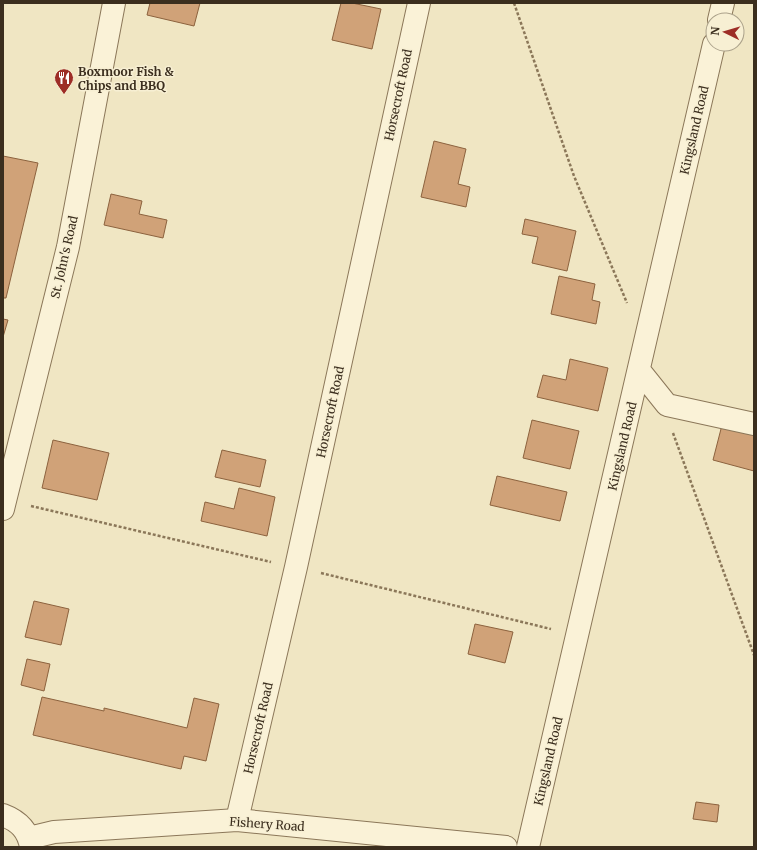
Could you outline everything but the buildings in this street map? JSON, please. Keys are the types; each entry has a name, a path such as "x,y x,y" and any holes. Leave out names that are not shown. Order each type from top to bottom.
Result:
{"street":[{"name":"St. John's Road","path":"3,503 68,247 114,3"},
{"name":"Horsecroft Road","path":"237,820 296,567 418,3"},
{"name":"Kingsland Road","path":"528,847 712,52"},
{"path":"639,370 667,405 754,424"},
{"path":"3,815 13,819 23,827 30,843"},
{"name":"Fishery Road","path":"30,843 54,832 237,820 506,847"}],"path":[{"path":"514,3 574,176 626,301 648,330"},
{"path":"673,433 754,655"},
{"path":"3,503 296,567 577,635"}],"place":[{"name":"Boxmoor Fish & Chips and BBQ","path":"64,95"}]}
